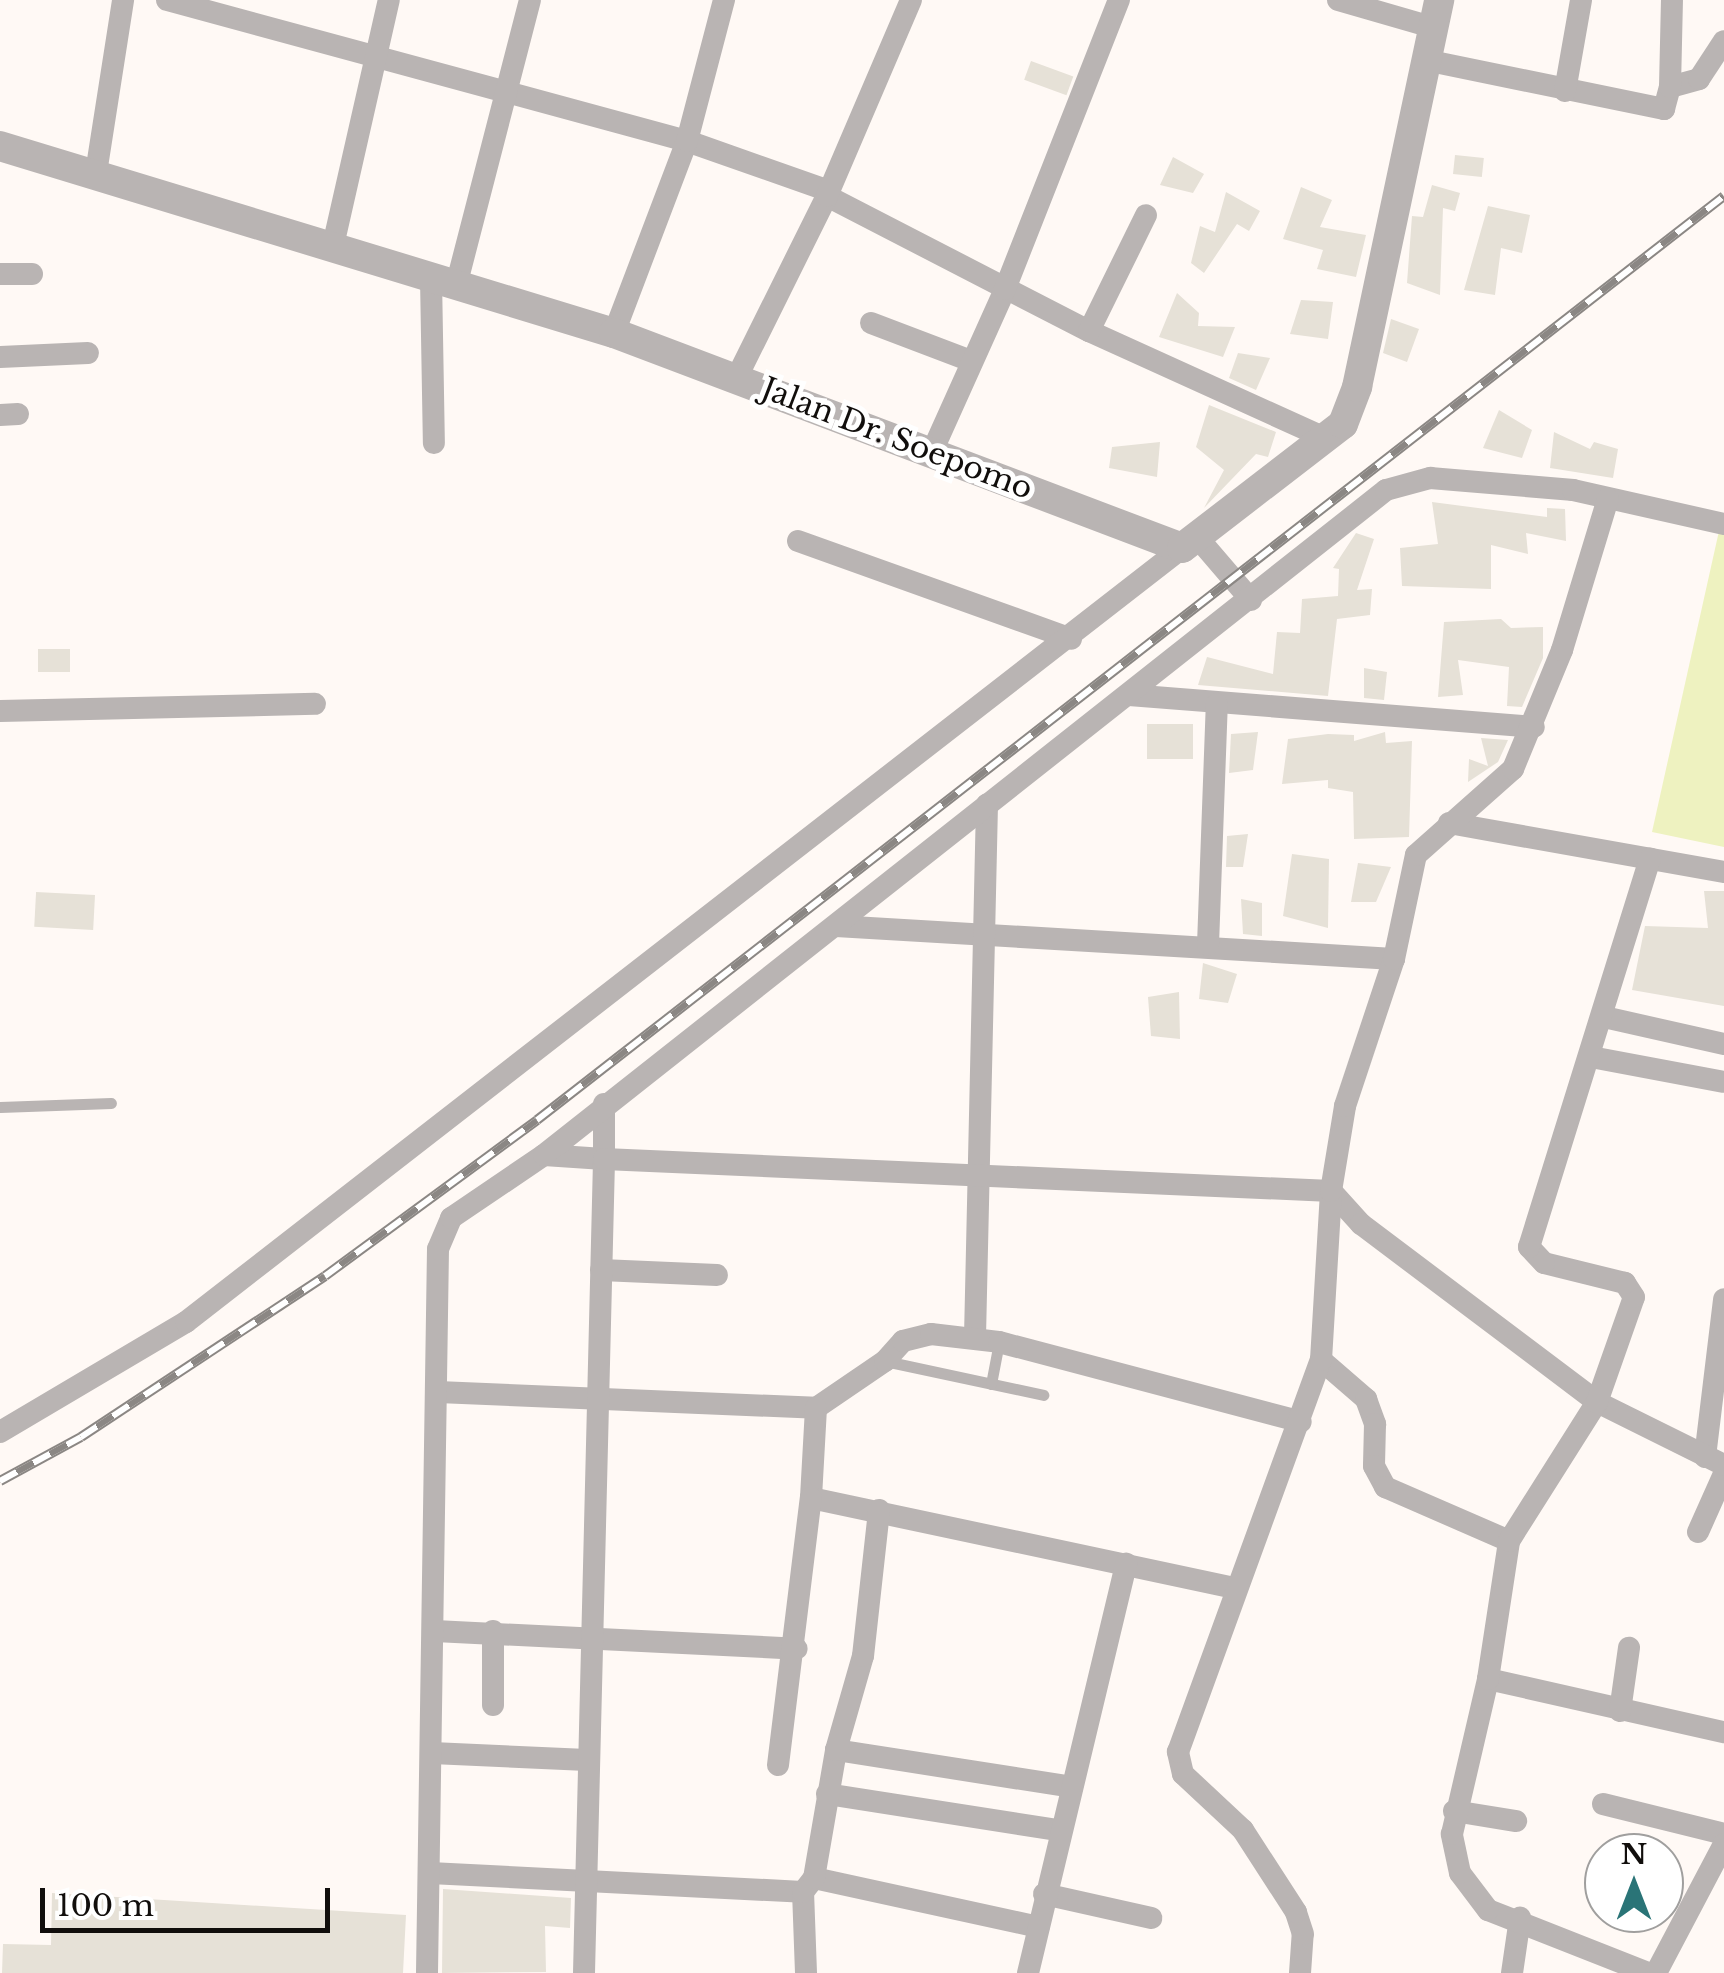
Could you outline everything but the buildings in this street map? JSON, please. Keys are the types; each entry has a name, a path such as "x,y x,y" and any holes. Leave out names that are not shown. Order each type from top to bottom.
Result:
{"street":[{"path":"96,173 123,0"},
{"path":"167,0 686,141 828,194 1005,290 1327,438"},
{"path":"256,24 260,0"},
{"path":"332,250 388,0"},
{"path":"434,443 444,282 508,93 530,0"},
{"path":"614,332 686,141 724,0"},
{"path":"737,376 828,194 911,0"},
{"path":"931,454 1005,290 1119,0"},
{"path":"0,1432 186,1322 1072,639 1342,424 1357,387 1430,61 1437,14 1338,0"},
{"path":"1565,91 1581,0"},
{"path":"1430,61 1664,108 1670,87 1672,0"},
{"path":"1670,87 1699,79 1724,41"},
{"name":"Jalan Dr. Soepomo","path":"0,146 332,250 614,332 737,376 931,454 1190,542"},
{"path":"1089,331 1146,215"},
{"path":"0,274 32,274"},
{"path":"870,322 971,362"},
{"path":"0,356 88,353"},
{"path":"427,1973 438,1237 451,1218 544,1155 604,1104 1402,482 1450,478 1608,499 1724,524"},
{"path":"1300,1973 1296,1912 1242,1830 1178,1764 1236,1588 1321,1360 1332,1191 1344,1106 1394,959 1416,855 1449,823 1497,788 1534,727 1608,499"},
{"path":"798,541 1072,639"},
{"path":"1190,542 1251,600"},
{"path":"1129,695 1534,727"},
{"path":"0,711 315,704"},
{"path":"1208,945 1217,704"},
{"path":"975,1337 987,804"},
{"path":"1449,823 1724,872"},
{"path":"1650,858 1530,1247 1544,1263 1632,1289 1597,1402 1509,1541 1488,1680 1454,1811 1454,1857 1472,1896 1488,1910 1520,1918 1652,1973 1724,1844"},
{"path":"836,926 1394,959"},
{"path":"1604,1016 1724,1044"},
{"path":"1591,1057 1724,1082"},
{"path":"584,1973 604,1104"},
{"path":"544,1155 1332,1191 1361,1224 1597,1402 1714,1461 1724,1299"},
{"path":"601,1270 717,1275"},
{"path":"438,1392 816,1408 885,1361 916,1334 999,1342 1301,1422"},
{"path":"1321,1360 1366,1399 1375,1424 1374,1466 1385,1487 1509,1541"},
{"path":"778,1765 798,1648 816,1408"},
{"path":"1698,1532 1724,1474"},
{"path":"811,1498 1236,1588"},
{"path":"806,1973 809,1885 836,1750 862,1656 879,1510"},
{"path":"1028,1973 1058,1830 1126,1564"},
{"path":"435,1631 493,1630 591,1640 798,1648"},
{"path":"493,1630 493,1705"},
{"path":"1620,1711 1629,1648"},
{"path":"1488,1680 1724,1732"},
{"path":"836,1750 1072,1787"},
{"path":"432,1753 587,1760"},
{"path":"827,1794 1058,1830"},
{"path":"1603,1804 1724,1834"},
{"path":"1454,1811 1516,1822"},
{"path":"430,1873 589,1883 809,1885 1040,1927"},
{"path":"1044,1894 1151,1918"},
{"path":"1512,1973 1520,1918"}],"lane":[{"path":"0,1107 110,1103"},
{"path":"991,1384 999,1342"},
{"path":"885,1361 1042,1395"}],"green space":[{"path":"1719,531 1724,532 1724,847 1652,832"}],"railway":[{"path":"0,1481 81,1437 325,1276 537,1120 1724,196"}]}
